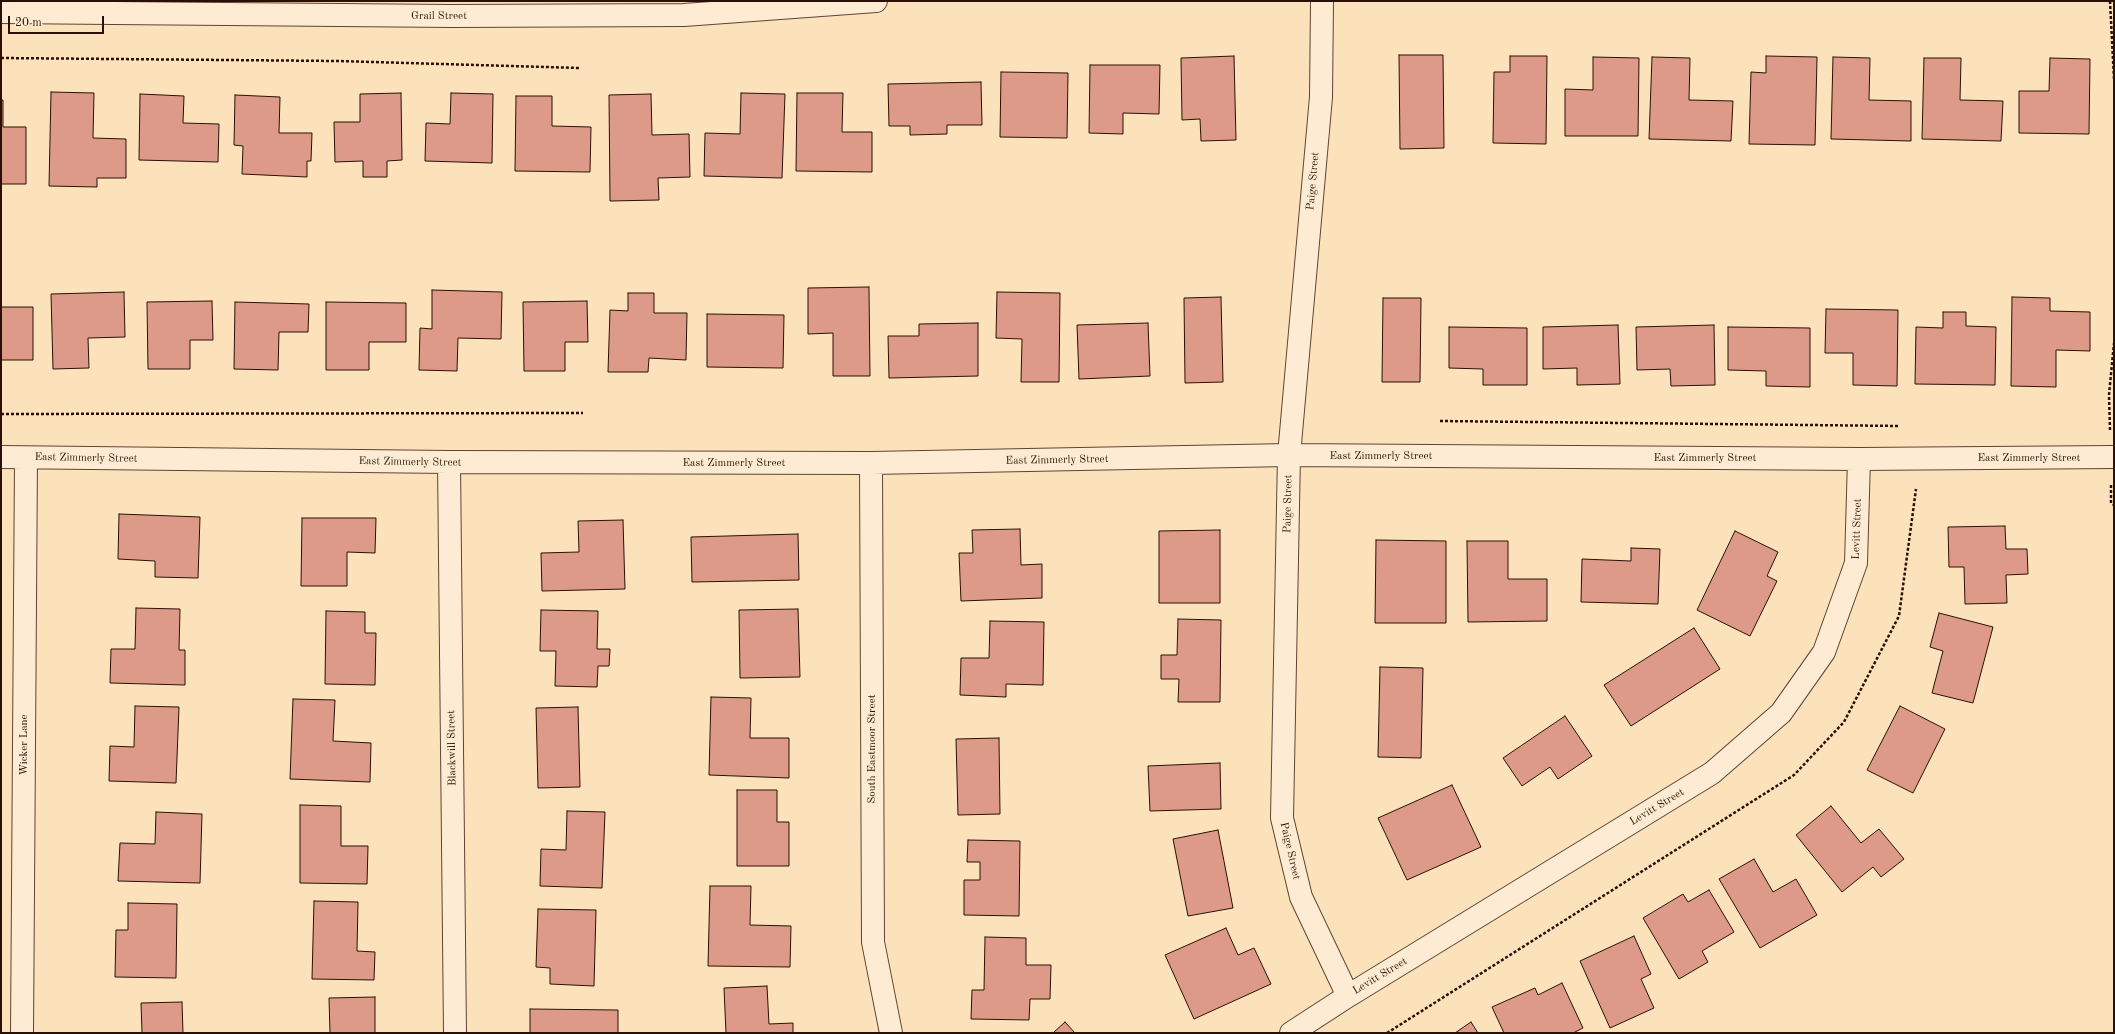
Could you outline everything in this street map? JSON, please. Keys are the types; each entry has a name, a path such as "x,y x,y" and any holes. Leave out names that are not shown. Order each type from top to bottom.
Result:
{"street":[{"name":"Grail Street","path":"1,12 452,16 676,15 876,1"},
{"name":"Paige Street","path":"1322,1 1321,97 1289,456 1282,818 1301,897 1348,996"},
{"name":"East Zimmerly Street","path":"1,457 449,462 871,464 1289,456 1859,459 2112,457"},
{"name":"Wicker Lane","path":"22,1033 26,458"},
{"name":"Levitt Street","path":"1291,1033 1348,996 1712,773 1781,712 1824,652 1856,563 1859,459"},
{"name":"Blackwill Street","path":"449,462 455,1033"},
{"name":"South Eastmoor Street","path":"871,464 873,942 891,1033"}],"path":[{"path":"2110,1 2114,79"},
{"path":"1,58 338,61 580,68"},
{"path":"2114,343 2109,395 2112,457 2112,504 2114,505"},
{"path":"1,414 583,413"},
{"path":"1440,421 1900,426"}],"building":[{"path":"1399,55 1443,55 1444,148 1400,149"},
{"path":"1234,56 1236,140 1201,141 1200,119 1182,120 1181,58"},
{"path":"1510,56 1547,56 1546,144 1493,143 1494,72 1510,72"},
{"path":"1766,56 1817,57 1815,145 1749,144 1751,72 1766,73"},
{"path":"1593,57 1639,58 1638,136 1565,136 1565,89 1593,90"},
{"path":"1652,57 1690,58 1689,100 1733,101 1731,141 1649,139"},
{"path":"1833,57 1870,58 1869,100 1911,101 1911,141 1831,139"},
{"path":"1924,58 1961,58 1960,100 2003,101 2001,141 1922,139"},
{"path":"2050,58 2090,59 2089,134 2019,133 2019,91 2049,91"},
{"path":"1090,65 1160,65 1159,114 1123,113 1123,134 1089,133"},
{"path":"1001,72 1068,73 1067,138 1000,137"},
{"path":"981,82 982,125 947,125 947,134 910,135 910,126 889,126 888,84"},
{"path":"51,92 94,93 93,138 126,139 126,178 97,178 97,187 49,186"},
{"path":"401,93 402,160 387,161 387,177 363,177 363,161 335,162 334,122 360,122 360,94"},
{"path":"451,93 493,94 492,163 425,161 426,123 450,124"},
{"path":"741,93 785,94 782,178 704,176 705,133 740,134"},
{"path":"797,93 843,93 842,132 872,132 872,172 796,171"},
{"path":"140,94 184,96 183,123 219,124 218,162 139,160"},
{"path":"651,94 652,135 689,134 690,177 658,178 659,200 610,201 609,95"},
{"path":"235,95 280,97 279,133 312,133 311,161 307,161 307,177 242,174 243,146 234,145"},
{"path":"516,96 552,96 552,126 591,127 590,172 515,171"},
{"path":"1,100 3,100 3,127 26,127 26,184 1,184"},
{"path":"869,287 870,376 833,376 833,333 808,334 808,288"},
{"path":"432,290 502,292 501,339 458,338 457,371 419,370 420,328 432,329"},
{"path":"124,292 125,337 88,338 89,368 53,369 51,294"},
{"path":"997,292 1060,293 1059,382 1021,382 1022,339 996,338"},
{"path":"628,293 654,293 654,313 687,313 686,360 649,358 648,372 608,372 610,310 628,311"},
{"path":"1221,297 1223,382 1185,383 1184,298"},
{"path":"2012,297 2050,298 2050,311 2090,312 2090,351 2056,350 2056,387 2011,386"},
{"path":"1383,298 1421,298 1420,382 1382,382"},
{"path":"212,301 213,340 190,340 190,369 148,369 147,302"},
{"path":"587,301 588,342 565,342 565,371 524,371 523,302"},
{"path":"235,302 309,304 308,332 279,332 278,370 234,369"},
{"path":"326,302 406,303 406,342 369,342 369,370 326,370"},
{"path":"1,307 33,307 33,360 1,360"},
{"path":"1826,309 1898,310 1897,386 1853,385 1853,353 1825,353"},
{"path":"1943,312 1966,312 1966,326 1996,327 1995,385 1915,384 1916,327 1943,328"},
{"path":"707,314 784,315 783,368 707,367"},
{"path":"978,323 978,376 889,378 888,336 919,336 919,324"},
{"path":"1148,323 1150,376 1079,379 1077,325"},
{"path":"1618,325 1620,384 1577,385 1577,368 1543,369 1543,327"},
{"path":"1714,325 1715,385 1671,386 1670,369 1637,370 1636,327"},
{"path":"1449,327 1527,328 1527,385 1483,385 1483,369 1449,368"},
{"path":"1728,327 1810,328 1810,387 1766,386 1766,371 1728,370"},
{"path":"119,514 200,517 198,578 155,577 155,561 118,559"},
{"path":"302,518 376,518 375,553 347,552 347,586 301,586"},
{"path":"623,520 625,589 542,591 541,553 579,552 578,521"},
{"path":"2005,526 2006,549 2027,549 2028,574 2006,575 2007,603 1965,604 1964,567 1949,567 1948,527"},
{"path":"1020,529 1021,565 1042,564 1042,598 961,601 959,553 973,553 972,530"},
{"path":"1220,530 1220,603 1159,603 1159,531"},
{"path":"1735,531 1778,552 1767,576 1777,581 1750,636 1697,610"},
{"path":"798,534 799,580 692,582 691,537"},
{"path":"1376,540 1446,541 1446,623 1375,623"},
{"path":"1467,541 1508,541 1508,579 1547,579 1547,621 1468,622"},
{"path":"1631,548 1660,549 1658,604 1581,602 1582,559 1631,561"},
{"path":"136,608 180,609 179,650 185,650 185,685 110,683 111,649 135,649"},
{"path":"798,609 800,677 740,678 739,610"},
{"path":"541,610 598,611 597,649 610,649 609,666 598,666 597,687 555,686 556,651 540,651"},
{"path":"326,611 365,612 365,633 376,633 375,685 325,684"},
{"path":"1939,613 1993,627 1973,703 1932,693 1943,651 1930,647"},
{"path":"1178,619 1221,620 1220,702 1178,702 1179,679 1161,679 1161,655 1177,655"},
{"path":"990,621 1044,622 1043,685 1006,684 1006,697 960,695 961,658 989,658"},
{"path":"1694,628 1720,669 1631,726 1604,685"},
{"path":"1380,667 1423,668 1421,758 1378,757"},
{"path":"711,697 751,698 750,738 789,738 789,778 709,775"},
{"path":"293,699 335,700 333,741 371,743 370,782 290,779"},
{"path":"135,706 179,707 176,783 109,781 110,746 134,747"},
{"path":"1900,706 1945,729 1913,793 1867,770"},
{"path":"578,707 580,787 538,788 536,708"},
{"path":"1565,716 1592,756 1558,779 1550,767 1522,786 1503,758"},
{"path":"999,738 1000,814 958,815 956,739"},
{"path":"1220,763 1221,809 1150,811 1148,766"},
{"path":"1452,785 1481,847 1407,880 1378,818"},
{"path":"737,790 777,790 777,822 789,822 789,866 737,866"},
{"path":"300,805 341,806 341,846 368,846 367,884 300,883"},
{"path":"1831,806 1861,843 1879,829 1904,859 1881,877 1873,867 1842,892 1796,835"},
{"path":"567,811 605,812 602,888 540,886 541,849 566,850"},
{"path":"156,812 202,814 200,883 118,881 120,843 155,844"},
{"path":"1218,830 1233,908 1188,916 1173,839"},
{"path":"968,840 1020,841 1019,916 964,915 964,880 980,880 980,862 967,862"},
{"path":"1754,859 1773,892 1796,879 1817,915 1760,948 1719,879"},
{"path":"710,886 751,886 750,925 791,926 790,967 708,966"},
{"path":"1709,890 1734,932 1702,951 1708,962 1679,979 1643,918 1683,894 1688,902"},
{"path":"314,901 358,902 357,951 375,952 374,980 312,979"},
{"path":"128,903 177,904 176,978 115,977 116,930 128,930"},
{"path":"538,909 596,910 594,986 550,984 550,968 536,967"},
{"path":"1226,928 1238,955 1254,948 1271,984 1194,1019 1165,955"},
{"path":"1634,936 1651,974 1641,979 1654,1008 1610,1028 1580,961"},
{"path":"985,937 1026,938 1026,965 1051,965 1050,999 1030,999 1029,1020 971,1019 972,990 984,990"},
{"path":"1562,983 1583,1028 1573,1033 1504,1033 1492,1007 1535,988 1538,995"},
{"path":"767,986 769,1024 793,1023 793,1033 726,1033 724,988"},
{"path":"375,997 375,1033 330,1033 329,998"},
{"path":"182,1002 183,1033 142,1033 141,1003"},
{"path":"530,1009 618,1010 618,1033 530,1033"},
{"path":"1065,1022 1075,1033 1053,1033"},
{"path":"1471,1022 1478,1033 1455,1033"}]}
